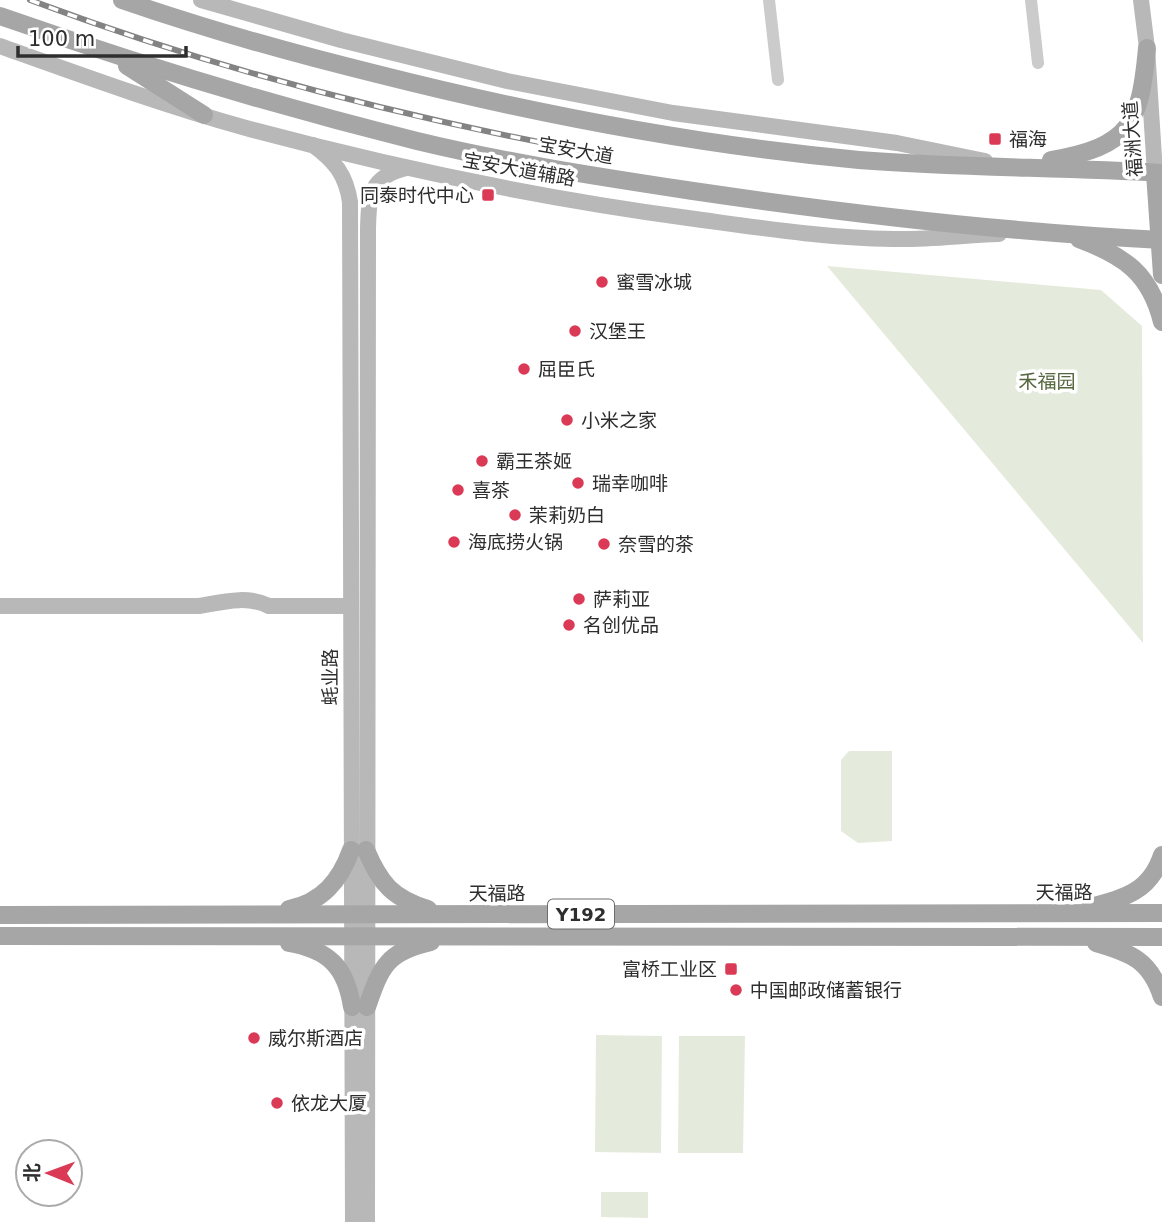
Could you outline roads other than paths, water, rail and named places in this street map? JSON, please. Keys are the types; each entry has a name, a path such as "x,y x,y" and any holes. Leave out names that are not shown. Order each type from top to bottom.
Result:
{"main road":[{"name":"宝安大道","path":"122,0 176,19 341,65 474,99 593,123 861,160 1159,173"},
{"name":"宝安大道","path":"0,16 110,54 344,121 498,158 653,185 912,220 1161,240"},
{"path":"1004,166 1082,155 1117,139 1134,117 1145,75 1147,48"},
{"path":"110,54 204,114"},
{"name":"福洲大道","path":"1159,173 1162,275"},
{"path":"1048,232 1095,245 1134,267 1147,283 1162,322"},
{"path":"253,914 293,908 321,895 334,884 358,850 385,886 405,902 459,914"},
{"path":"1067,913 1115,901 1137,892 1151,880 1162,855"},
{"name":"天福路","path":"0,915 1162,913"},
{"name":"Y192","path":"0,936 1162,937"},
{"path":"254,936 301,945 328,958 338,966 359,1007"},
{"path":"359,1007 391,958 409,948 456,936"},
{"path":"1076,937 1132,955 1146,965 1157,981 1162,997"}],"street":[{"path":"201,0 341,40 507,81 673,113 897,143 1004,166"},
{"path":"769,0 778,80"},
{"path":"1031,0 1038,63"},
{"name":"福洲大道","path":"1141,0 1159,173"},
{"name":"宝安大道辅路","path":"0,46 98,81 313,145 506,189 781,230 898,239 1048,232"},
{"name":"蚝业路","path":"313,145 335,162 343,176 350,202 351,606 359,914 359,1007 352,1222"},
{"name":"蚝业路","path":"358,850 369,209 376,185 385,175 406,168"},
{"path":"0,606 199,606 231,600 259,601 270,606 351,606"},
{"name":"蚝业路","path":"359,1007 367,1222"}],"railway":[{"path":"30,0 239,70 453,124 597,153"}],"place":[{"name":"福海","path":"995,139"},
{"name":"同泰时代中心","path":"488,195"},
{"name":"蜜雪冰城","path":"602,282"},
{"name":"汉堡王","path":"575,331"},
{"name":"屈臣氏","path":"524,369"},
{"name":"小米之家","path":"567,420"},
{"name":"霸王茶姬","path":"482,461"},
{"name":"瑞幸咖啡","path":"578,483"},
{"name":"喜茶","path":"458,490"},
{"name":"茉莉奶白","path":"515,515"},
{"name":"海底捞火锅","path":"454,542"},
{"name":"奈雪的茶","path":"604,544"},
{"name":"萨莉亚","path":"579,599"},
{"name":"名创优品","path":"569,625"},
{"name":"富桥工业区","path":"731,969"},
{"name":"中国邮政储蓄银行","path":"736,990"},
{"name":"威尔斯酒店","path":"254,1038"},
{"name":"依龙大厦","path":"277,1103"}],"park label":[{"name":"禾福园","path":"1047,381"}]}
